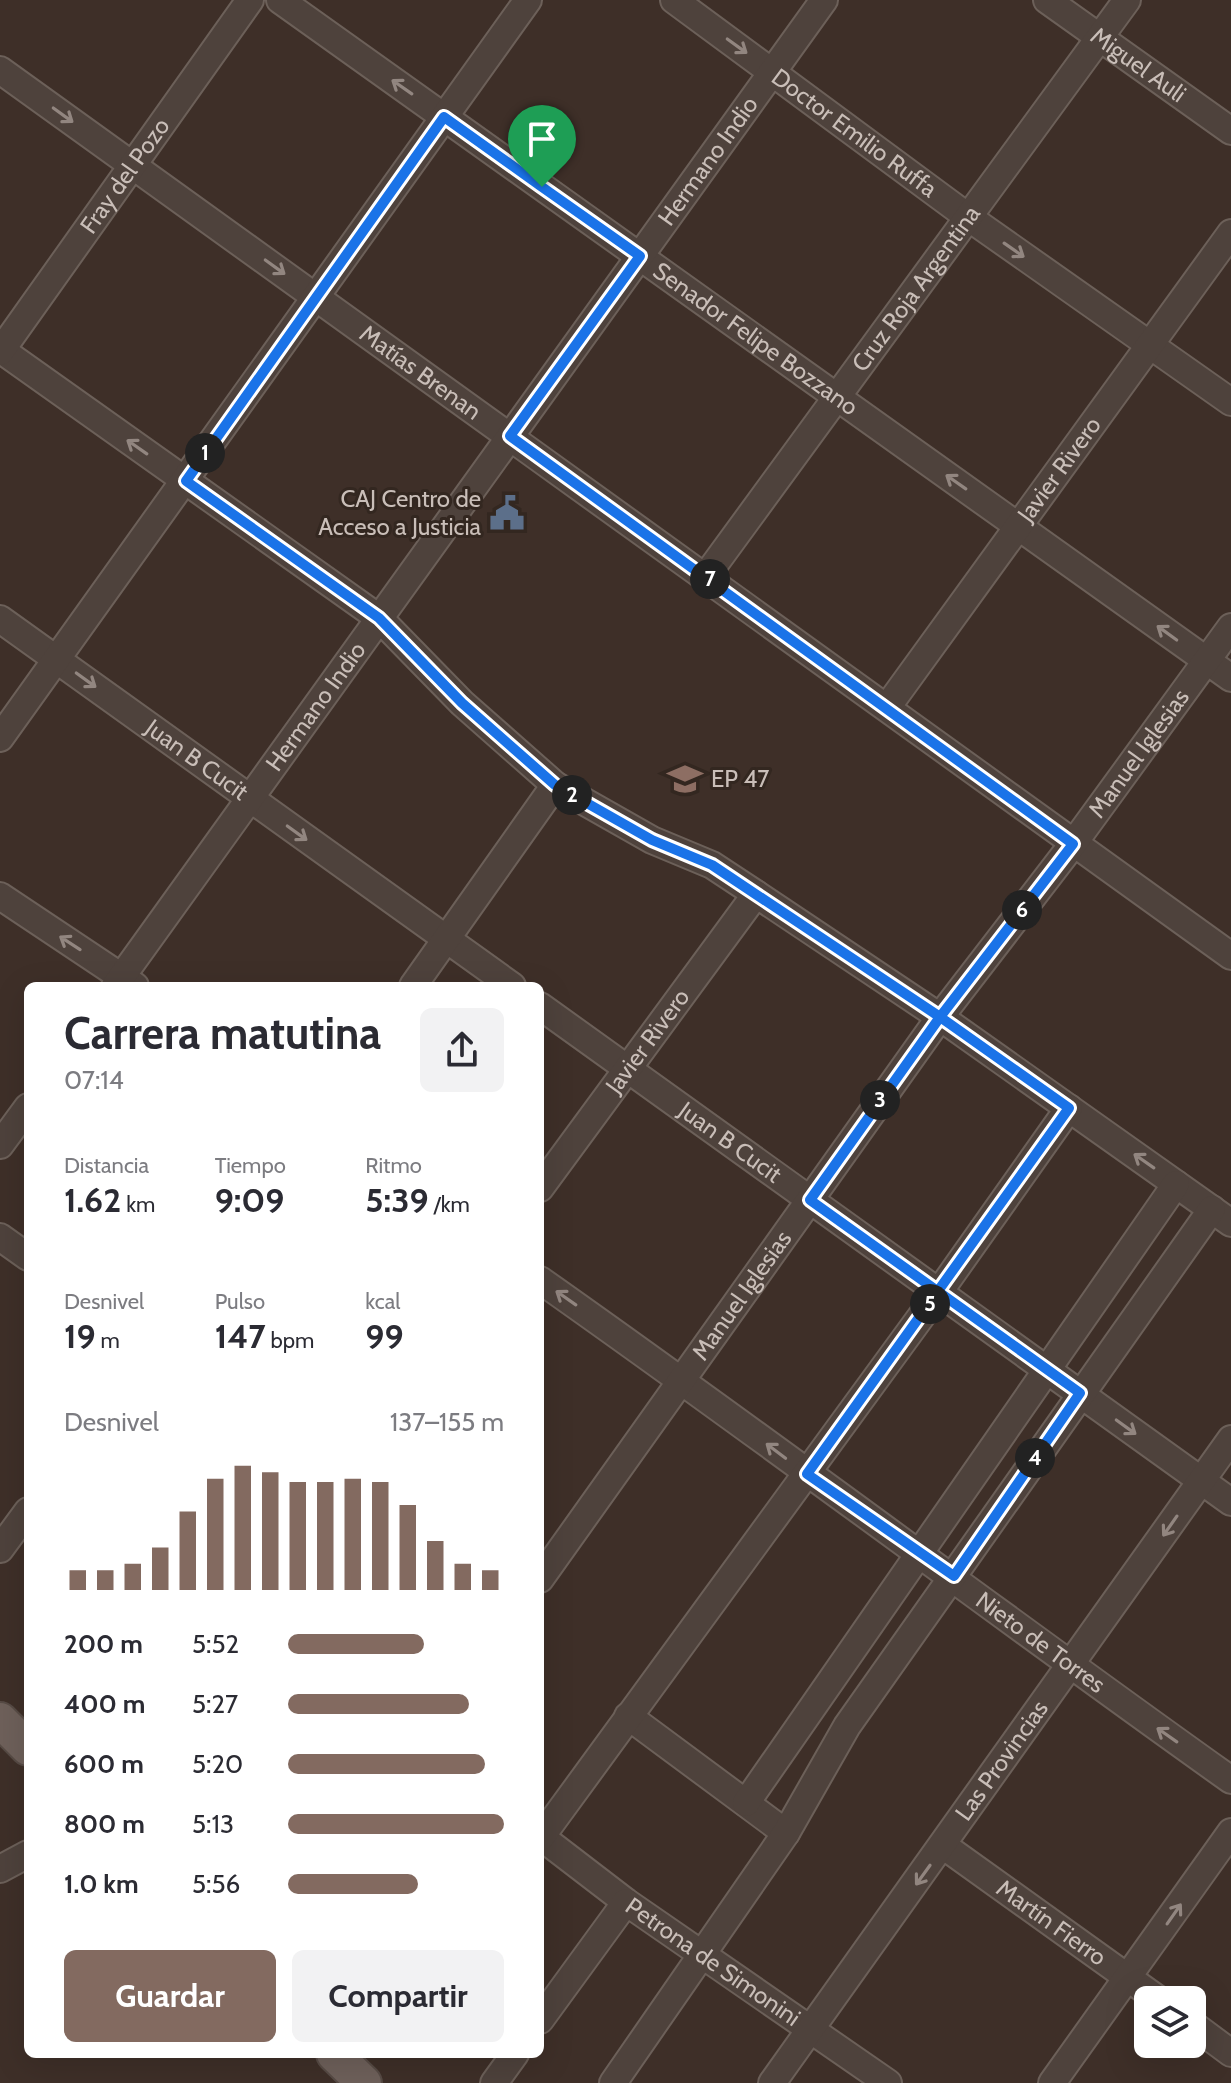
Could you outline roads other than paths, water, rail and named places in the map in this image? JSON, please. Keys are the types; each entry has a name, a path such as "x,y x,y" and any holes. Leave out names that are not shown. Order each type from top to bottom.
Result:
{"main road":[{"path":"0,1720 24,1744"},
{"path":"338,2058 364,2083"}],"street":[{"name":"Fray del Pozo","path":"0,351 250,0"},
{"name":"Senador Felipe Bozzano","path":"280,0 1231,678"},
{"path":"0,738 528,0"},
{"name":"Doctor Emilio Ruffa","path":"674,0 968,217 1231,402"},
{"name":"Hermano Indio","path":"125,982 249,799 824,0"},
{"name":"Miguel Auli","path":"1047,0 1231,131"},
{"name":"Cruz Roja Argentina","path":"706,576 1127,0"},
{"name":"Matías Brenan","path":"0,70 888,706 1073,844 1231,956"},
{"name":"Javier Rivero","path":"888,706 1231,233"},
{"path":"0,351 379,618 462,703 555,785 652,840 712,865 940,1017 1221,1216 1080,1393 847,1726 786,1833 613,2083"},
{"name":"Juan B Cucit","path":"0,619 506,982"},
{"name":"Manuel Iglesias","path":"544,1573 940,1017 1073,844 1231,627"},
{"path":"416,982 555,785"},
{"name":"Javier Rivero","path":"544,1182 756,894"},
{"path":"0,896 123,982"},
{"name":"Juan B Cucit","path":"544,1009 1231,1502"},
{"path":"544,1833 939,1292 1069,1108"},
{"path":"0,1145 24,1112"},
{"path":"746,1803 1176,1184"},
{"path":"0,1237 24,1254"},
{"name":"Nieto de Torres","path":"544,1283 681,1379 807,1474 954,1576 1070,1666 1231,1780"},
{"name":"Las Provincias","path":"772,2083 944,1846 1231,1439"},
{"path":"0,1549 24,1516"},
{"path":"628,1716 786,1833"},
{"path":"1052,2083 1130,1978 1231,1832"},
{"name":"Petrona de Simonini","path":"544,1839 626,1902 888,2083"},
{"name":"Martín Fierro","path":"944,1846 1141,1986"},
{"path":"0,1869 24,1856"},
{"path":"544,2015 626,1902"},
{"path":"1206,2034 1231,2053"},
{"path":"494,2083 512,2058"}],"place":[{"name":"CAJ Centro de Acceso a Justicia","path":"507,513"},
{"name":"EP 47","path":"685,779"}]}
